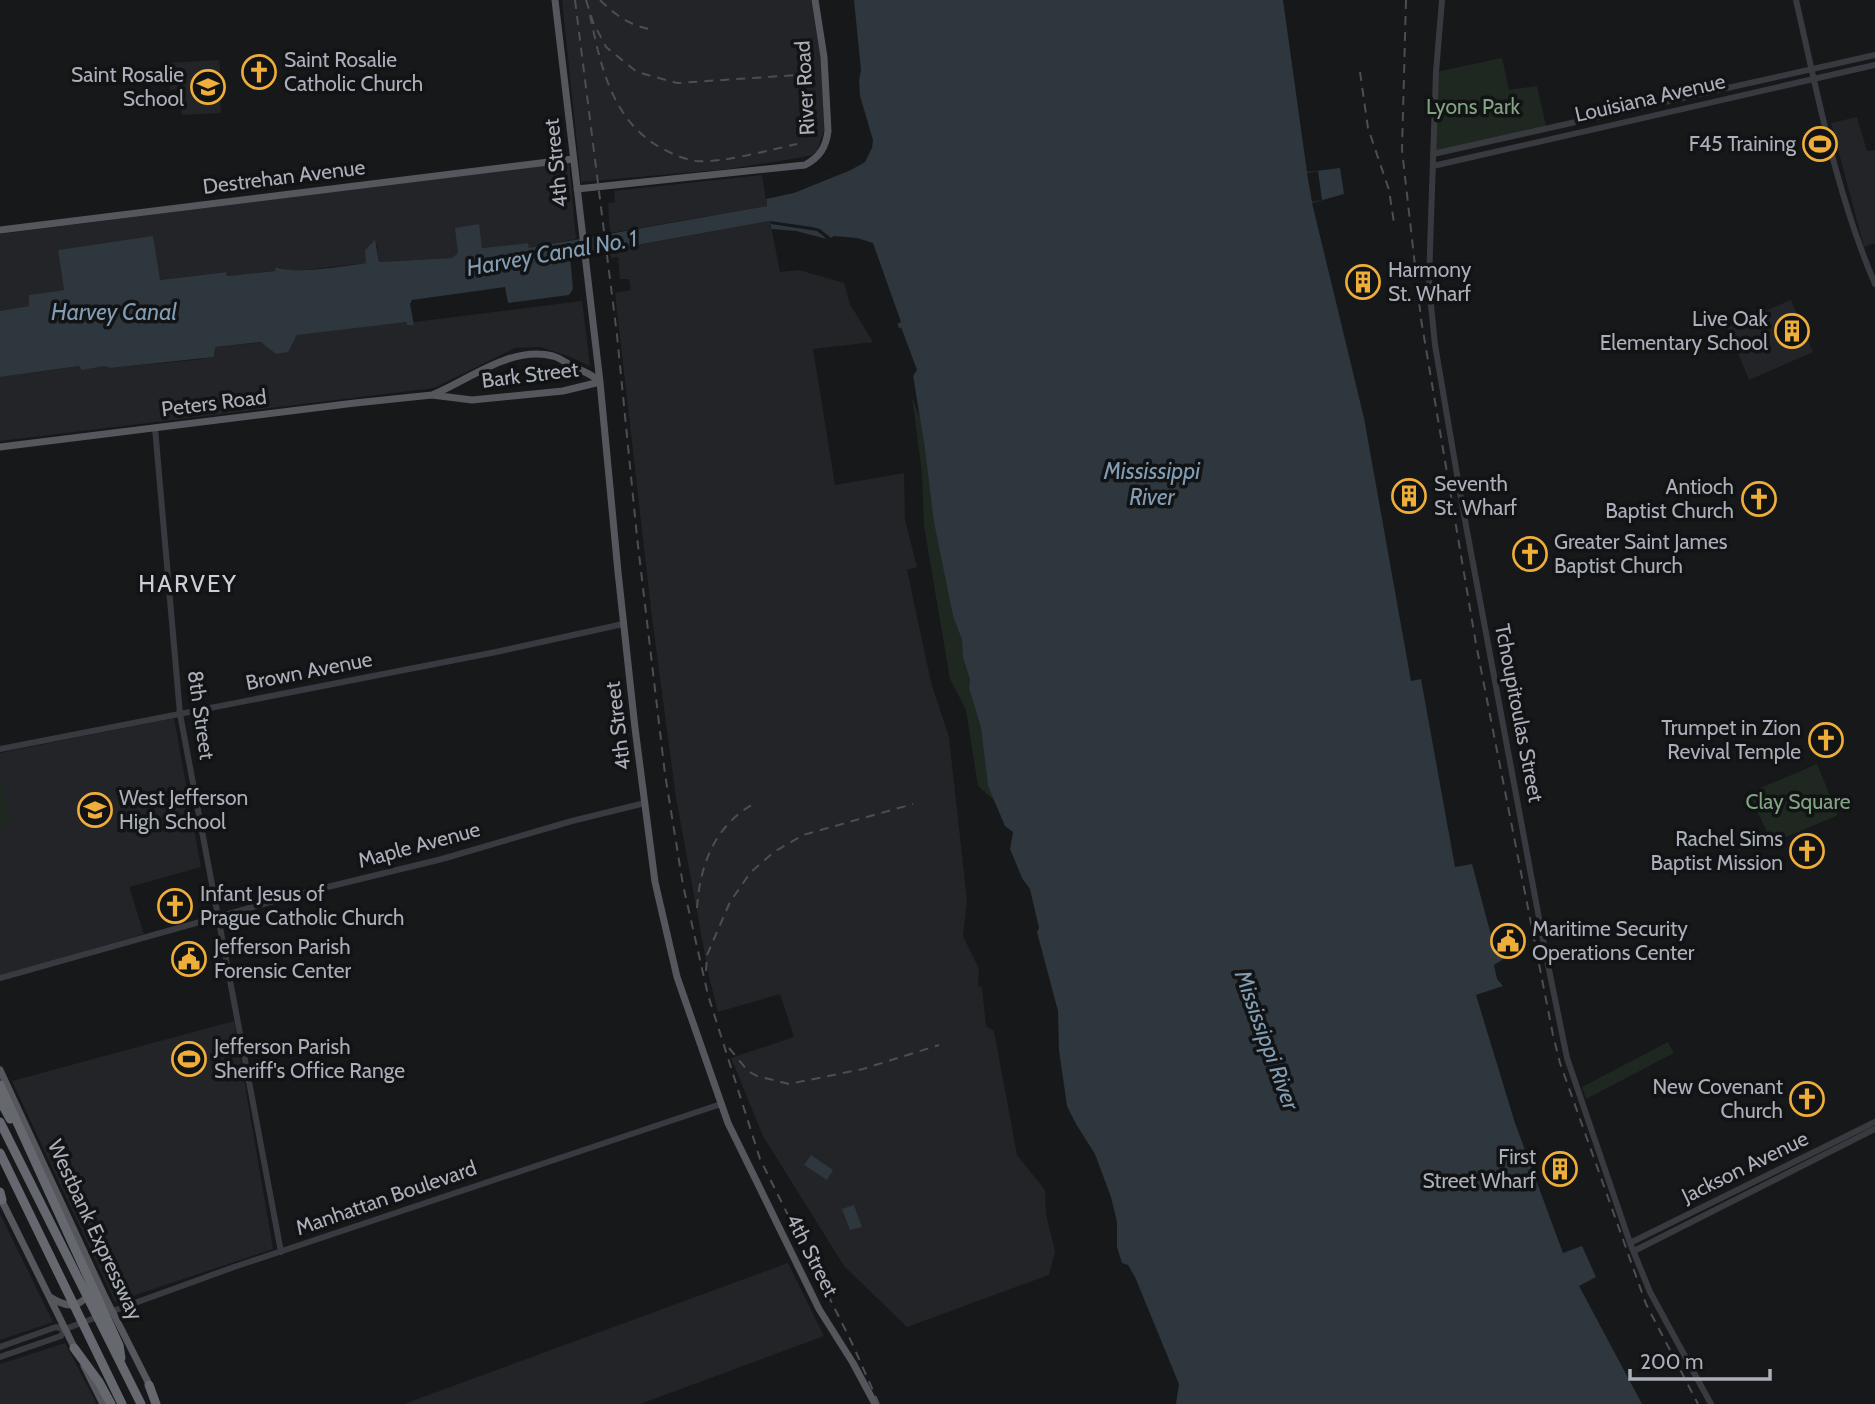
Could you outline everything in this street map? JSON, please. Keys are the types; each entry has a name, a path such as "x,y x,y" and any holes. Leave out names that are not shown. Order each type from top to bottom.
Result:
{"highway":[{"path":"0,1085 119,1345 122,1366"},
{"path":"0,1100 39,1178 65,1210"},
{"name":"Westbank Expressway","path":"0,1122 141,1404"},
{"path":"0,1153 122,1404"},
{"path":"75,1348 111,1404"},
{"path":"149,1385 157,1404"}],"main road":[{"name":"4th Street","path":"555,0 600,382 623,624 655,882 677,977 721,1104 771,1214 819,1309 875,1404"},
{"name":"River Road","path":"577,189 805,165 814,160 827,142 828,108 824,57 815,0"},
{"name":"Destrehan Avenue","path":"0,230 573,159"},
{"name":"Peters Road","path":"0,447 432,395 454,387 501,362 523,355 557,357 592,374 600,382"},
{"name":"Bark Street","path":"464,401 564,391 600,382"},
{"name":"Peters Road","path":"432,395 464,401"},
{"name":"Westbank Expressway","path":"0,1070 96,1278 149,1385"},
{"path":"1,1196 103,1404"},
{"path":"50,1297 66,1306 79,1304 89,1295 96,1278"}],"street":[{"name":"Tchoupitoulas Street","path":"1442,0 1430,249 1432,313 1438,373 1544,945 1567,1058 1630,1243 1650,1292 1711,1404"},
{"path":"1796,0 1842,192 1860,249 1875,284"},
{"name":"Louisiana Avenue","path":"1433,155 1875,55"},
{"name":"Louisiana Avenue","path":"1433,166 1875,65"},
{"path":"1774,79 1777,88"},
{"name":"8th Street","path":"155,428 180,714 281,1252"},
{"name":"Brown Avenue","path":"0,749 496,652 623,624"},
{"name":"Maple Avenue","path":"0,978 303,893 442,859 645,803"},
{"name":"Manhattan Boulevard","path":"0,1347 56,1327 65,1329 281,1252 721,1104"},
{"name":"Jackson Avenue","path":"1630,1243 1875,1122"},
{"name":"Jackson Avenue","path":"1634,1251 1875,1129"},
{"name":"Manhattan Boulevard","path":"0,1357 61,1336 65,1329"},
{"path":"0,1357 6,1349 18,1345 19,1340"}],"shaded area":[{"path":"562,0 811,0 823,69 824,130 817,151 798,158 728,169 581,182"},
{"path":"219,60 221,113 182,115 179,89 170,90 167,63"},
{"path":"1857,117 1867,151 1875,150 1875,243 1864,247 1831,123"},
{"path":"569,162 576,239 529,249 528,243 482,248 478,224 457,256 452,258 379,262 377,244 366,263 304,270 277,267 275,271 226,276 225,272 159,280 153,237 58,250 64,290 29,295 30,306 0,311 0,234"},
{"path":"762,175 767,206 610,233 608,203 615,202 614,191"},
{"path":"770,221 780,272 799,270 844,283 850,304 873,342 813,349 835,485 904,473 905,520 917,567 907,570 931,682 949,737 967,901 963,936 979,969 978,986 982,987 986,1026 994,1031 1017,1155 1045,1190 1046,1214 1055,1252 1049,1275 907,1327 844,1266 763,1136 731,1058 794,1037 780,994 718,1012 676,798 652,618 615,293 631,290 629,279 620,279 618,257 611,258 610,250"},
{"path":"1791,300 1813,352 1749,380 1727,327"},
{"path":"582,301 590,366 540,347 515,348 434,388 0,441 0,377 80,366 110,368 194,360 214,357 215,347"},
{"name":"West Jefferson High School","path":"174,718 201,867 129,887 144,934 0,976 0,753"},
{"path":"234,1021 273,1249 115,1302 12,1081"},
{"path":"0,1214 53,1322 0,1340"},
{"path":"788,1263 824,1336 640,1404 404,1404"},
{"path":"65,1343 97,1404 0,1404 0,1364"}],"green space":[{"name":"Lyons Park","path":"1502,58 1509,90 1537,86 1547,130 1433,154 1436,72"},
{"path":"912,397 920,418 953,616 962,640 963,658 970,679 969,688 981,728 988,786 995,801 978,786 966,710 950,679 924,526 922,473"},
{"name":"Clay Square","path":"1817,764 1838,815 1772,843 1749,793"},
{"path":"0,783 3,783 11,823 0,826"},
{"path":"1668,1042 1674,1053 1586,1099 1582,1087"}],"water":[{"name":"Mississippi River","path":"851,0 1283,0 1307,172 1340,168 1344,194 1312,203 1364,418 1411,681 1421,679 1455,867 1472,864 1491,935 1498,933 1505,958 1494,965 1497,979 1503,986 1476,995 1515,1123 1563,1253 1582,1246 1596,1277 1579,1286 1642,1404 1176,1404 1179,1384 1135,1277 1128,1265 1122,1263 1117,1247 1117,1222 1111,1197 1095,1154 1067,1106 1059,1050 1058,1011 1037,932 1039,928 1030,889 1022,878 1010,849 1013,832 1005,826 988,786 981,728 969,688 970,679 963,658 962,640 953,616 934,522 911,363 870,244 831,238 826,241 772,231 770,221 570,257 573,289 569,295 508,303 505,287 412,300 410,304 414,325 407,325 406,322 297,335 288,352 276,354 261,342 215,347 214,357 82,370 79,366 0,377 0,311 29,306 29,295 64,290 58,250 153,236 160,280 226,272 227,276 275,271 276,267 306,270 366,263 365,250 375,240 379,262 452,258 458,253 455,228 479,224 482,248 528,243 529,248 767,206 766,196 793,190 862,158 869,137 859,102"},
{"path":"811,1155 833,1170 827,1180 804,1165"},
{"path":"854,1205 862,1227 850,1230 842,1209"}],"pier":[{"path":"848,0 854,0 861,70 860,96 873,140 872,148 865,162 851,170 794,193 766,199 765,193 828,174 859,156 866,137 856,103"},
{"path":"1318,171 1322,200 1312,202 1307,173"},
{"path":"770,221 820,229 831,238 857,238 873,243 901,322 895,325 874,256 868,247 832,240 827,243 772,231 796,231 827,239 817,231 771,224"},
{"path":"901,327 917,370 913,376 897,331"}],"railway":[{"path":"575,0 617,335 665,774 683,885 708,995 760,1159 851,1341 879,1404"},
{"path":"586,0 593,22 606,47 637,72 677,83 813,74"},
{"path":"600,0 625,20 655,30"},
{"path":"1406,0 1402,150 1421,319 1476,644 1553,1035 1560,1063 1646,1304 1698,1404"},
{"path":"590,15 603,70 618,104 628,120 656,145 686,159 707,161 746,156 797,144"},
{"path":"1360,72 1368,128 1389,190 1394,223"},
{"path":"697,908 702,876 712,847 730,822 757,802"},
{"path":"706,971 707,955 730,902 750,873 774,852 803,835 913,804"},
{"path":"729,1048 748,1071 789,1084 863,1069 939,1045"}],"place":[{"name":"Saint Rosalie Catholic Church","path":"259,72"},
{"name":"Saint Rosalie School","path":"208,87"},
{"name":"F45 Training","path":"1820,144"},
{"name":"Harmony St. Wharf","path":"1363,282"},
{"name":"Live Oak Elementary School","path":"1792,331"},
{"name":"Seventh St. Wharf","path":"1409,496"},
{"name":"Antioch Baptist Church","path":"1759,499"},
{"name":"Greater Saint James Baptist Church","path":"1530,554"},
{"name":"Trumpet in Zion Revival Temple","path":"1826,740"},
{"name":"West Jefferson High School","path":"95,810"},
{"name":"Rachel Sims Baptist Mission","path":"1807,851"},
{"name":"Infant Jesus of Prague Catholic Church","path":"175,906"},
{"name":"Maritime Security Operations Center","path":"1508,941"},
{"name":"Jefferson Parish Forensic Center","path":"189,959"},
{"name":"Jefferson Parish Sheriff's Office Range","path":"189,1059"},
{"name":"New Covenant Church","path":"1807,1099"},
{"name":"First Street Wharf","path":"1560,1169"}],"district":[{"name":"HARVEY","path":"188,584"}],"water label":[{"name":"Harvey Canal No. 1","path":"552,253"},
{"name":"Harvey Canal","path":"114,312"}]}
